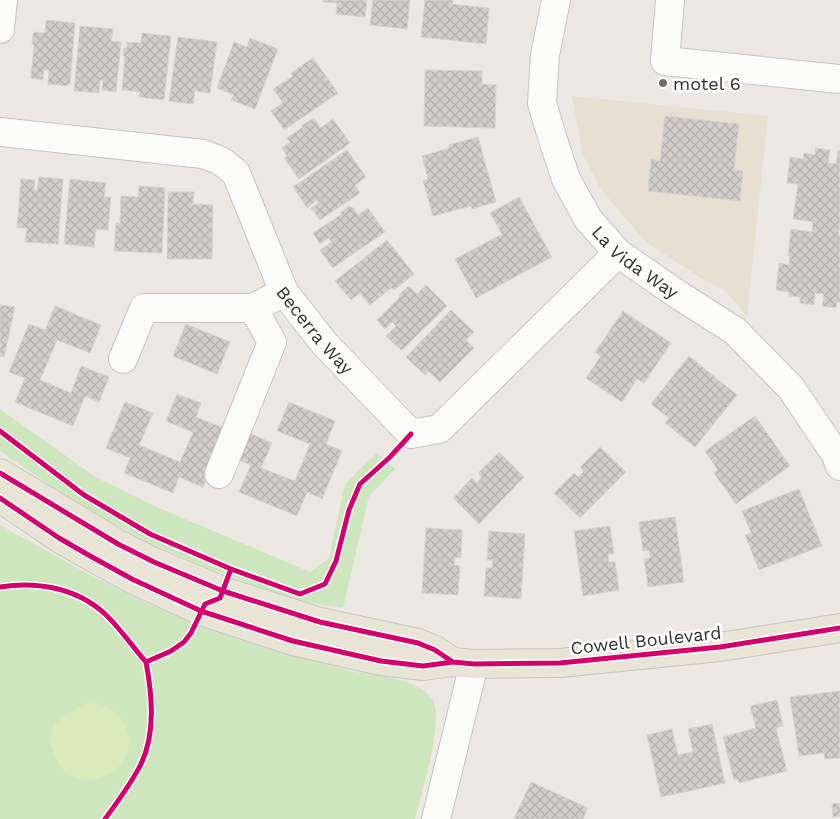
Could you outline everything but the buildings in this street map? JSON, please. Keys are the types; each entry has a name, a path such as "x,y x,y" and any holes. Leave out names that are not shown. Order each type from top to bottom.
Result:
{"main road":[{"path":"0,473 118,544 154,562 223,591 320,622 418,643 463,663"},
{"name":"Cowell Boulevard","path":"0,498 92,557 132,579 201,611 293,641 381,661 423,666 463,663 560,663 720,647 840,628"}],"street":[{"path":"0,29 3,0"},
{"name":"La Vida Way","path":"556,0 545,55 542,103 566,179 588,219 618,253 676,294 735,331 791,388 839,458"},
{"path":"670,0 665,61 840,79"},
{"name":"Becerra Way","path":"0,132 203,154 221,161 236,173 284,292 324,343 411,434 438,429 618,253"},
{"path":"123,359 144,308 253,308 284,292"},
{"path":"219,474 272,342 253,308"},
{"path":"436,819 463,663"}],"shaded area":[{"path":"572,96 768,116 747,316 726,292 647,243 618,210 599,186 582,153"}],"green space":[{"path":"0,409 97,478 159,508 310,572 329,558 345,484 377,453 395,469 369,496 343,608 298,601 207,568 153,544 83,508 0,451"},
{"path":"0,525 119,590 202,626 246,642 291,655 351,671 408,682 427,693 433,701 436,711 436,724 434,741 415,819 0,819"},
{"path":"90,701 109,708 119,716 126,727 129,746 119,766 111,773 89,780 78,778 64,771 56,758 51,739 52,730 58,722"}],"cycle path":[{"path":"0,431 84,495 150,534 231,569 300,594 325,584 336,561 349,510 360,484 390,457 411,434"},
{"path":"0,473 118,544 154,562 223,591 320,622 418,643 435,650 453,662"},
{"path":"0,498 59,538 92,557 132,579 201,611 293,641 381,661 423,666 453,662 474,664 560,663 720,647 840,628"},
{"path":"105,819 133,779 146,752 151,727 151,700 146,662 171,651 184,642 191,633 205,604 220,598 231,569"},
{"path":"0,587 14,585 42,586 56,588 82,598 105,614 146,662"}],"place":[{"name":"motel 6","path":"663,83"}]}
